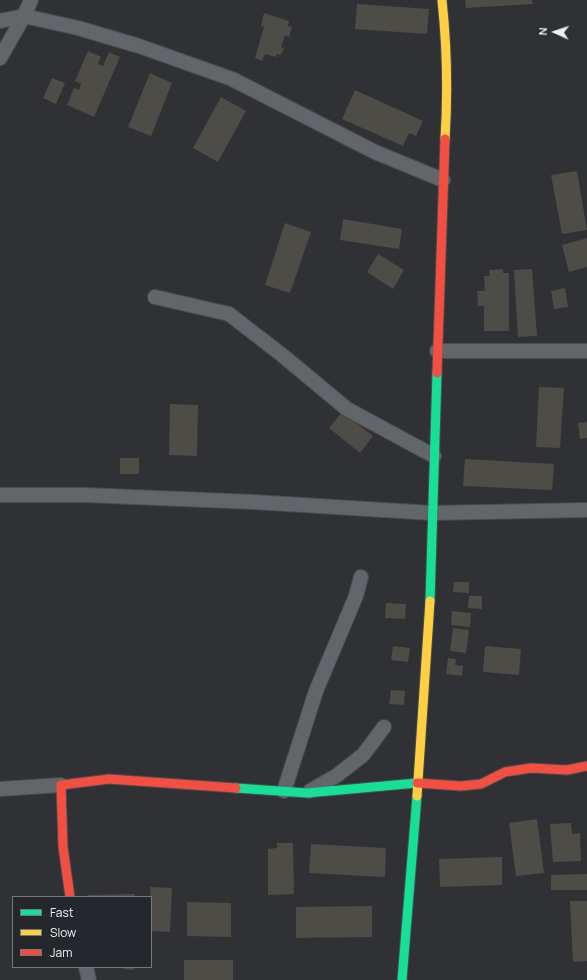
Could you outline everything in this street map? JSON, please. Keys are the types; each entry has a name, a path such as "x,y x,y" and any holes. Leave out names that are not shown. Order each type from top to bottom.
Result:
{"street":[{"path":"0,58 24,16 31,0"},
{"path":"402,980 413,866 417,783 430,602 443,180 448,98 446,45 442,0"},
{"path":"0,21 24,16 78,28 139,46 232,79 375,152 443,180"},
{"path":"155,297 229,314 282,354 347,409 434,456"},
{"path":"437,350 587,351"},
{"path":"0,495 85,495 185,499 432,513 587,510"},
{"path":"284,791 316,692 356,596 361,577"},
{"path":"307,793 336,776 363,755 384,726"},
{"path":"0,789 109,780 307,793 417,783 462,786 481,784 505,772 531,768 567,770 587,766"},
{"path":"61,785 63,847 70,896"},
{"path":"86,968 89,980"}],"building":[{"path":"465,0 532,0 533,4 466,8"},
{"path":"357,4 429,9 427,34 355,29"},
{"path":"264,13 289,21 288,26 292,27 289,37 285,35 281,47 284,48 281,55 277,54 276,57 265,54 262,61 255,58 264,27 261,26"},
{"path":"88,51 101,57 98,64 103,66 109,52 120,57 94,117 67,105 74,88 79,90 81,84 75,81"},
{"path":"150,73 172,83 151,136 128,127"},
{"path":"52,78 65,83 56,104 43,98"},
{"path":"355,90 423,121 416,136 409,133 403,146 342,119"},
{"path":"221,97 246,111 218,162 193,148"},
{"path":"577,171 587,230 562,234 551,175"},
{"path":"343,219 402,229 399,249 340,240"},
{"path":"285,223 311,232 290,293 265,285"},
{"path":"587,238 587,267 569,272 562,245"},
{"path":"378,254 404,270 393,289 367,272"},
{"path":"503,269 503,273 509,273 509,331 484,331 484,306 478,306 477,291 485,291 484,276 490,276 489,270"},
{"path":"532,269 537,336 518,337 514,270"},
{"path":"565,288 568,307 554,309 551,291"},
{"path":"539,387 564,388 560,448 536,447"},
{"path":"170,404 198,405 197,456 169,455"},
{"path":"342,412 373,436 360,453 329,428"},
{"path":"587,422 587,438 580,439 578,423"},
{"path":"120,458 139,458 139,474 120,474"},
{"path":"465,459 554,464 552,490 463,486"},
{"path":"454,582 469,582 469,593 453,592"},
{"path":"469,596 482,596 482,609 468,608"},
{"path":"386,603 406,604 405,619 385,618"},
{"path":"452,611 471,613 470,627 451,625"},
{"path":"453,628 469,630 466,653 450,651"},
{"path":"393,646 410,648 408,662 391,660"},
{"path":"485,646 521,649 519,675 483,672"},
{"path":"448,658 456,659 455,665 463,666 462,676 446,674"},
{"path":"391,690 405,691 404,705 389,704"},
{"path":"537,819 544,873 516,876 509,823"},
{"path":"571,823 572,834 580,833 581,861 553,862 550,824"},
{"path":"277,843 293,843 294,894 268,895 268,849 277,848"},
{"path":"311,844 386,848 385,877 309,873"},
{"path":"502,857 502,885 440,887 439,859"},
{"path":"587,874 587,890 551,890 551,875"},
{"path":"150,887 172,888 170,932 152,931 152,896 150,896"},
{"path":"135,894 135,896 88,896"},
{"path":"570,901 587,901 587,961 573,962"},
{"path":"187,902 231,903 231,937 187,936"},
{"path":"372,906 372,937 296,938 296,907"},
{"path":"184,960 233,960 233,980 184,980"},
{"path":"134,968 134,970 123,969"}],"traffic: fast":[{"path":"430,601 437,373"},
{"path":"236,788 307,793 417,783"},
{"path":"402,980 417,796"}],"traffic: slow":[{"path":"442,0 446,70 445,139"},
{"path":"417,796 430,601"}],"traffic: jam":[{"path":"437,373 445,139"},
{"path":"417,783 461,786 481,784 505,772 531,768 567,770 587,766"},
{"path":"70,896 63,847 61,785 109,779 236,788"}]}
